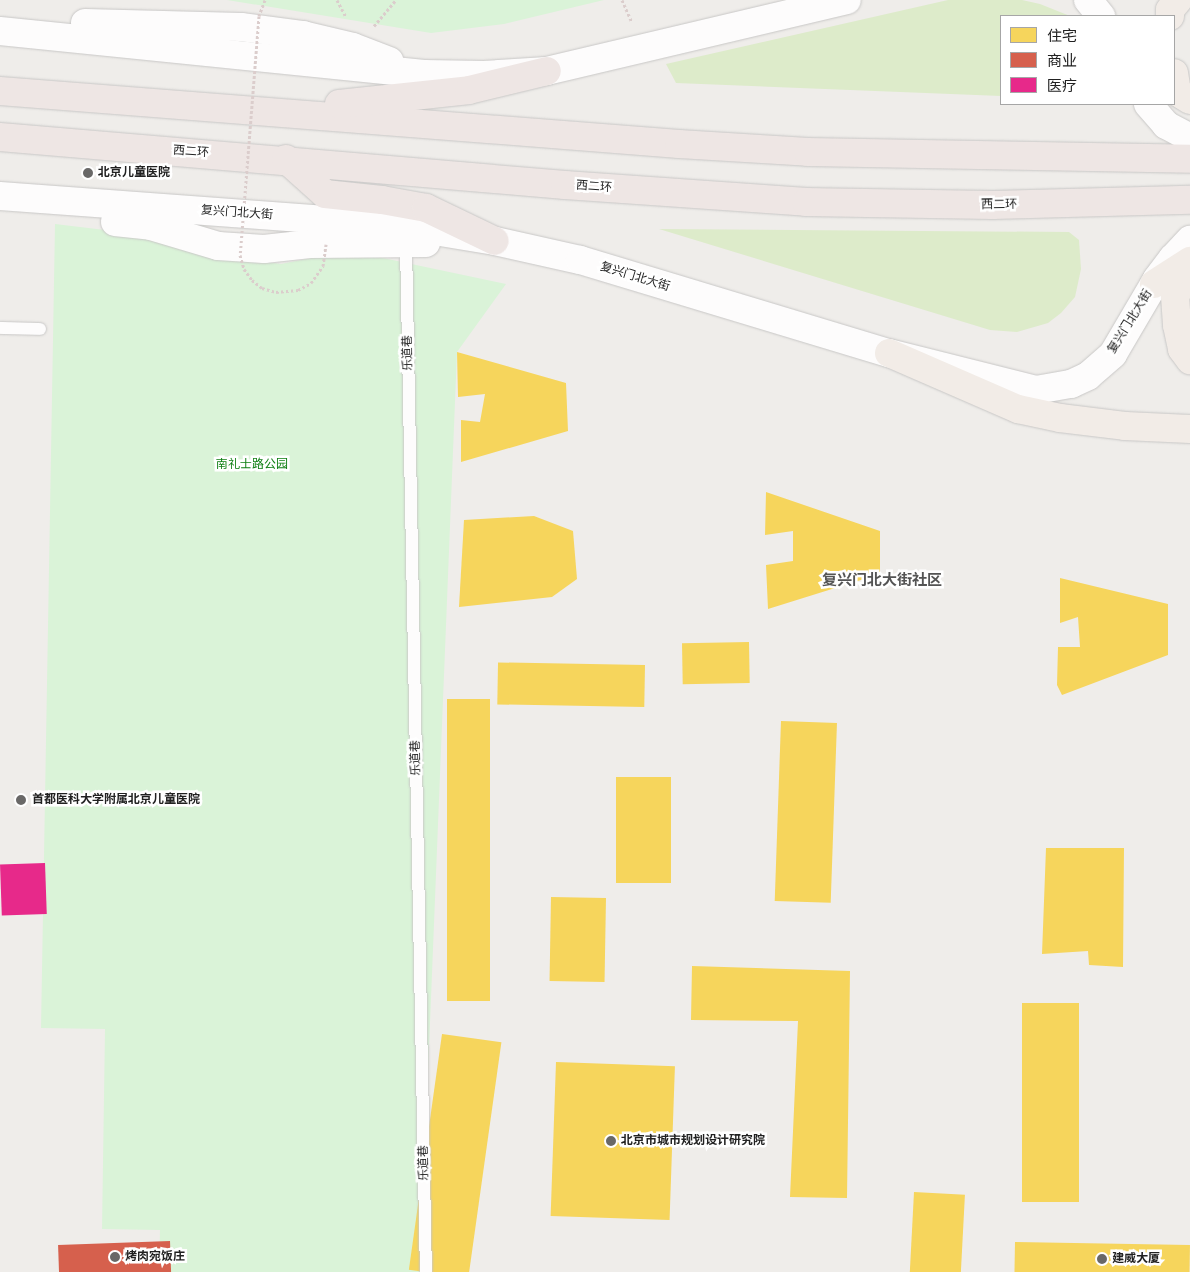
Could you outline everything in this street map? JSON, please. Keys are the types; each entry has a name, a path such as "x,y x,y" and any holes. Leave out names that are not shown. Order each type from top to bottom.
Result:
{"highway":[{"path":"276,111 469,90 547,71"},
{"path":"0,91 276,111 679,144 808,152 1190,158"},
{"name":"西二环","path":"0,137 286,159 565,185 806,202 993,206 1190,200"},
{"path":"286,159 325,194 382,200 426,208 495,240"}],"main road":[{"path":"1170,15 1170,10 1178,0"},
{"path":"1154,284 1190,262"},
{"path":"1190,267 1175,296 1177,325 1182,349 1190,360"},
{"path":"889,353 1018,409 1060,418 1125,426 1190,429"}],"street":[{"path":"0,31 424,74 484,75 547,71 847,0"},
{"path":"1088,0 1100,15"},
{"path":"0,25 87,23 242,27 303,35 353,47 424,74"},
{"path":"1149,105 1166,125 1190,138"},
{"path":"0,196 47,216 151,226 218,246 264,249 326,244 406,244 495,240"},
{"name":"复兴门北大街","path":"0,196 404,226 495,240 580,260 889,353 1036,390 1071,384 1088,376 1113,354 1154,284 1173,258 1190,240"}],"lane":[{"name":"乐道巷","path":"406,244 426,1272"},
{"path":"0,328 40,329"}],"path":[{"path":"265,0 260,16 240,256 244,269 252,280 262,288 276,292 298,290 311,283 323,266 326,244"},
{"path":"337,0 347,19"}],"green space":[{"path":"227,0 604,0 504,24 431,33"},
{"path":"948,0 1022,0 1040,4 1068,15 1000,15 1000,96 676,83 666,64"},
{"name":"南礼士路公园","path":"55,224 155,236 200,252 281,264 331,254 383,258 506,284 457,352 420,1272 159,1272 160,1230 102,1229 105,1029 41,1028"},
{"path":"659,229 1069,232 1079,240 1081,269 1075,297 1061,313 1048,323 1017,332 990,330"}],"building: 住宅":[{"path":"457,352 566,383 568,431 461,462 461,420 480,422 485,394 458,397"},
{"path":"766,492 880,531 880,574 768,609 766,565 793,561 793,531 765,535"},
{"path":"534,516 573,531 577,579 552,597 459,607 464,520"},
{"path":"1060,578 1168,604 1168,655 1062,695 1057,685 1058,647 1080,647 1078,617 1060,623"},
{"path":"749,642 750,683 683,684 682,643"},
{"path":"498,662 645,665 644,707 497,704"},
{"path":"447,699 490,699 490,1001 447,1001"},
{"path":"781,721 837,723 831,903 775,901"},
{"path":"616,777 671,777 671,883 616,883"},
{"path":"1046,848 1124,848 1123,967 1089,965 1088,951 1042,954"},
{"path":"551,897 606,898 605,982 550,981"},
{"path":"692,966 850,971 847,1198 790,1197 798,1021 691,1020"},
{"path":"1022,1003 1079,1003 1079,1202 1022,1202"},
{"path":"442,1034 501,1042 469,1272 425,1272 409,1270"},
{"name":"北京市城市规划设计研究院","path":"556,1062 675,1066 670,1220 551,1216"},
{"path":"914,1192 965,1195 961,1272 910,1272"},
{"name":"建威大厦","path":"1015,1242 1190,1245 1190,1272 1014,1272"}],"building: 商业":[{"name":"烤肉宛饭庄","path":"170,1241 171,1272 59,1272 58,1245"}],"building: 医疗":[{"path":"45,863 47,914 2,916 0,865"}],"place":[{"name":"北京儿童医院","path":"88,173"},
{"name":"首都医科大学附属北京儿童医院","path":"21,800"},
{"name":"北京市城市规划设计研究院","path":"611,1141"},
{"name":"烤肉宛饭庄","path":"115,1257"},
{"name":"建威大厦","path":"1102,1259"}],"district":[{"name":"复兴门北大街社区","path":"882,581"}]}
